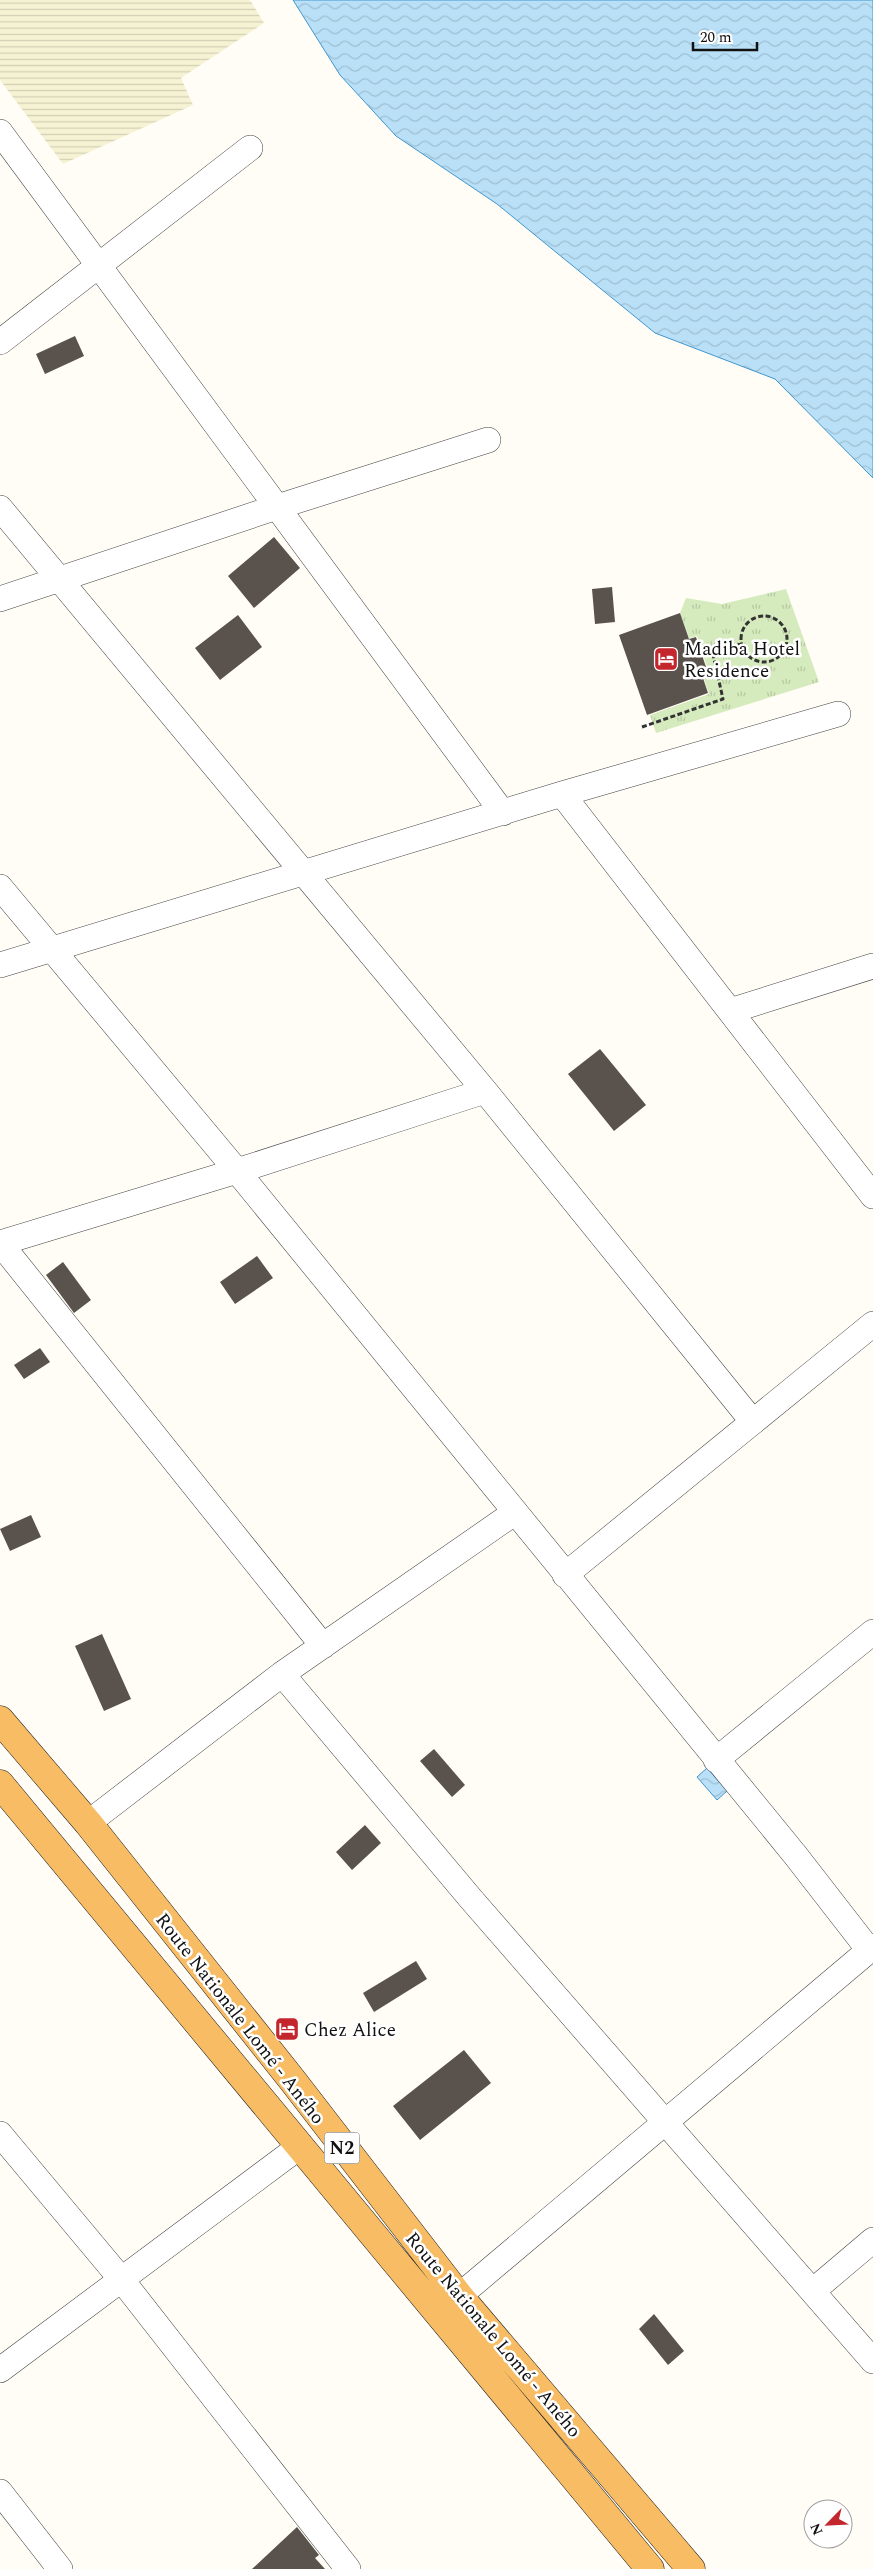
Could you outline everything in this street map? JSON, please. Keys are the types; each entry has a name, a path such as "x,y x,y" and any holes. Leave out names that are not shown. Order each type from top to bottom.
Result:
{"highway":[{"name":"Route Nationale Lomé - Aného","path":"0,1720 88,1823 286,2073 459,2296 691,2569"},
{"name":"Route Nationale Lomé - Aného","path":"0,1784 650,2569"}],"street":[{"path":"0,132 503,813"},
{"path":"0,342 250,148"},
{"path":"0,599 277,507 488,440"},
{"path":"0,508 61,579 302,874 485,1091 753,1422"},
{"path":"0,965 562,794 838,714"},
{"path":"562,794 873,1196"},
{"path":"0,887 237,1171 514,1513 871,1948 459,2296"},
{"path":"730,1011 873,966"},
{"path":"323,1646 0,1243 237,1171 485,1091"},
{"path":"565,1575 873,1324"},
{"path":"88,1823 282,1674 514,1513"},
{"path":"716,1760 873,1632"},
{"path":"282,1674 471,1899 814,2290 873,2361"},
{"path":"0,2134 121,2279 348,2569"},
{"path":"0,2370 299,2147"},
{"path":"814,2290 873,2240"},
{"path":"0,2492 60,2569"}],"path":[{"path":"762,616 777,620 786,632 782,653 770,661 755,660 744,651 742,644 744,629 754,618 762,616"},
{"path":"701,652 742,644"},
{"path":"642,727 723,700 712,650"}],"shaded area":[{"path":"0,0 250,0 264,23 181,78 193,105 63,164 0,80"}],"green space":[{"path":"786,589 819,682 656,733 650,715 709,694 701,670 707,667 697,636 689,638 680,613 686,598 722,604"}],"water":[{"path":"293,0 873,0 873,478 775,379 655,333 497,204 396,136 340,75"},
{"path":"707,1768 727,1791 717,1800 697,1777"}],"building":[{"path":"75,336 84,356 45,374 36,354"},
{"path":"274,537 300,568 254,608 228,576"},
{"path":"612,587 615,622 595,624 592,589"},
{"name":"Madiba Hotel Residence","path":"680,613 689,639 696,637 706,667 700,669 708,693 647,715 619,635"},
{"path":"238,615 262,647 220,680 195,648"},
{"path":"600,1049 646,1105 614,1131 568,1074"},
{"path":"257,1256 273,1278 235,1304 220,1282"},
{"path":"63,1262 91,1300 74,1313 46,1275"},
{"path":"40,1348 50,1362 24,1379 14,1365"},
{"path":"31,1515 41,1537 10,1551 0,1529"},
{"path":"102,1634 131,1699 104,1711 75,1646"},
{"path":"434,1749 465,1785 452,1797 420,1761"},
{"path":"365,1825 381,1843 352,1870 336,1852"},
{"path":"416,1961 427,1979 374,2012 363,1993"},
{"path":"464,2050 491,2083 420,2140 393,2106"},
{"path":"654,2314 684,2351 668,2365 639,2329"},
{"path":"297,2527 319,2555 315,2558 325,2569 252,2569"}],"place":[{"name":"Madiba Hotel Residence","path":"666,659"},
{"name":"Chez Alice","path":"287,2029"}]}
